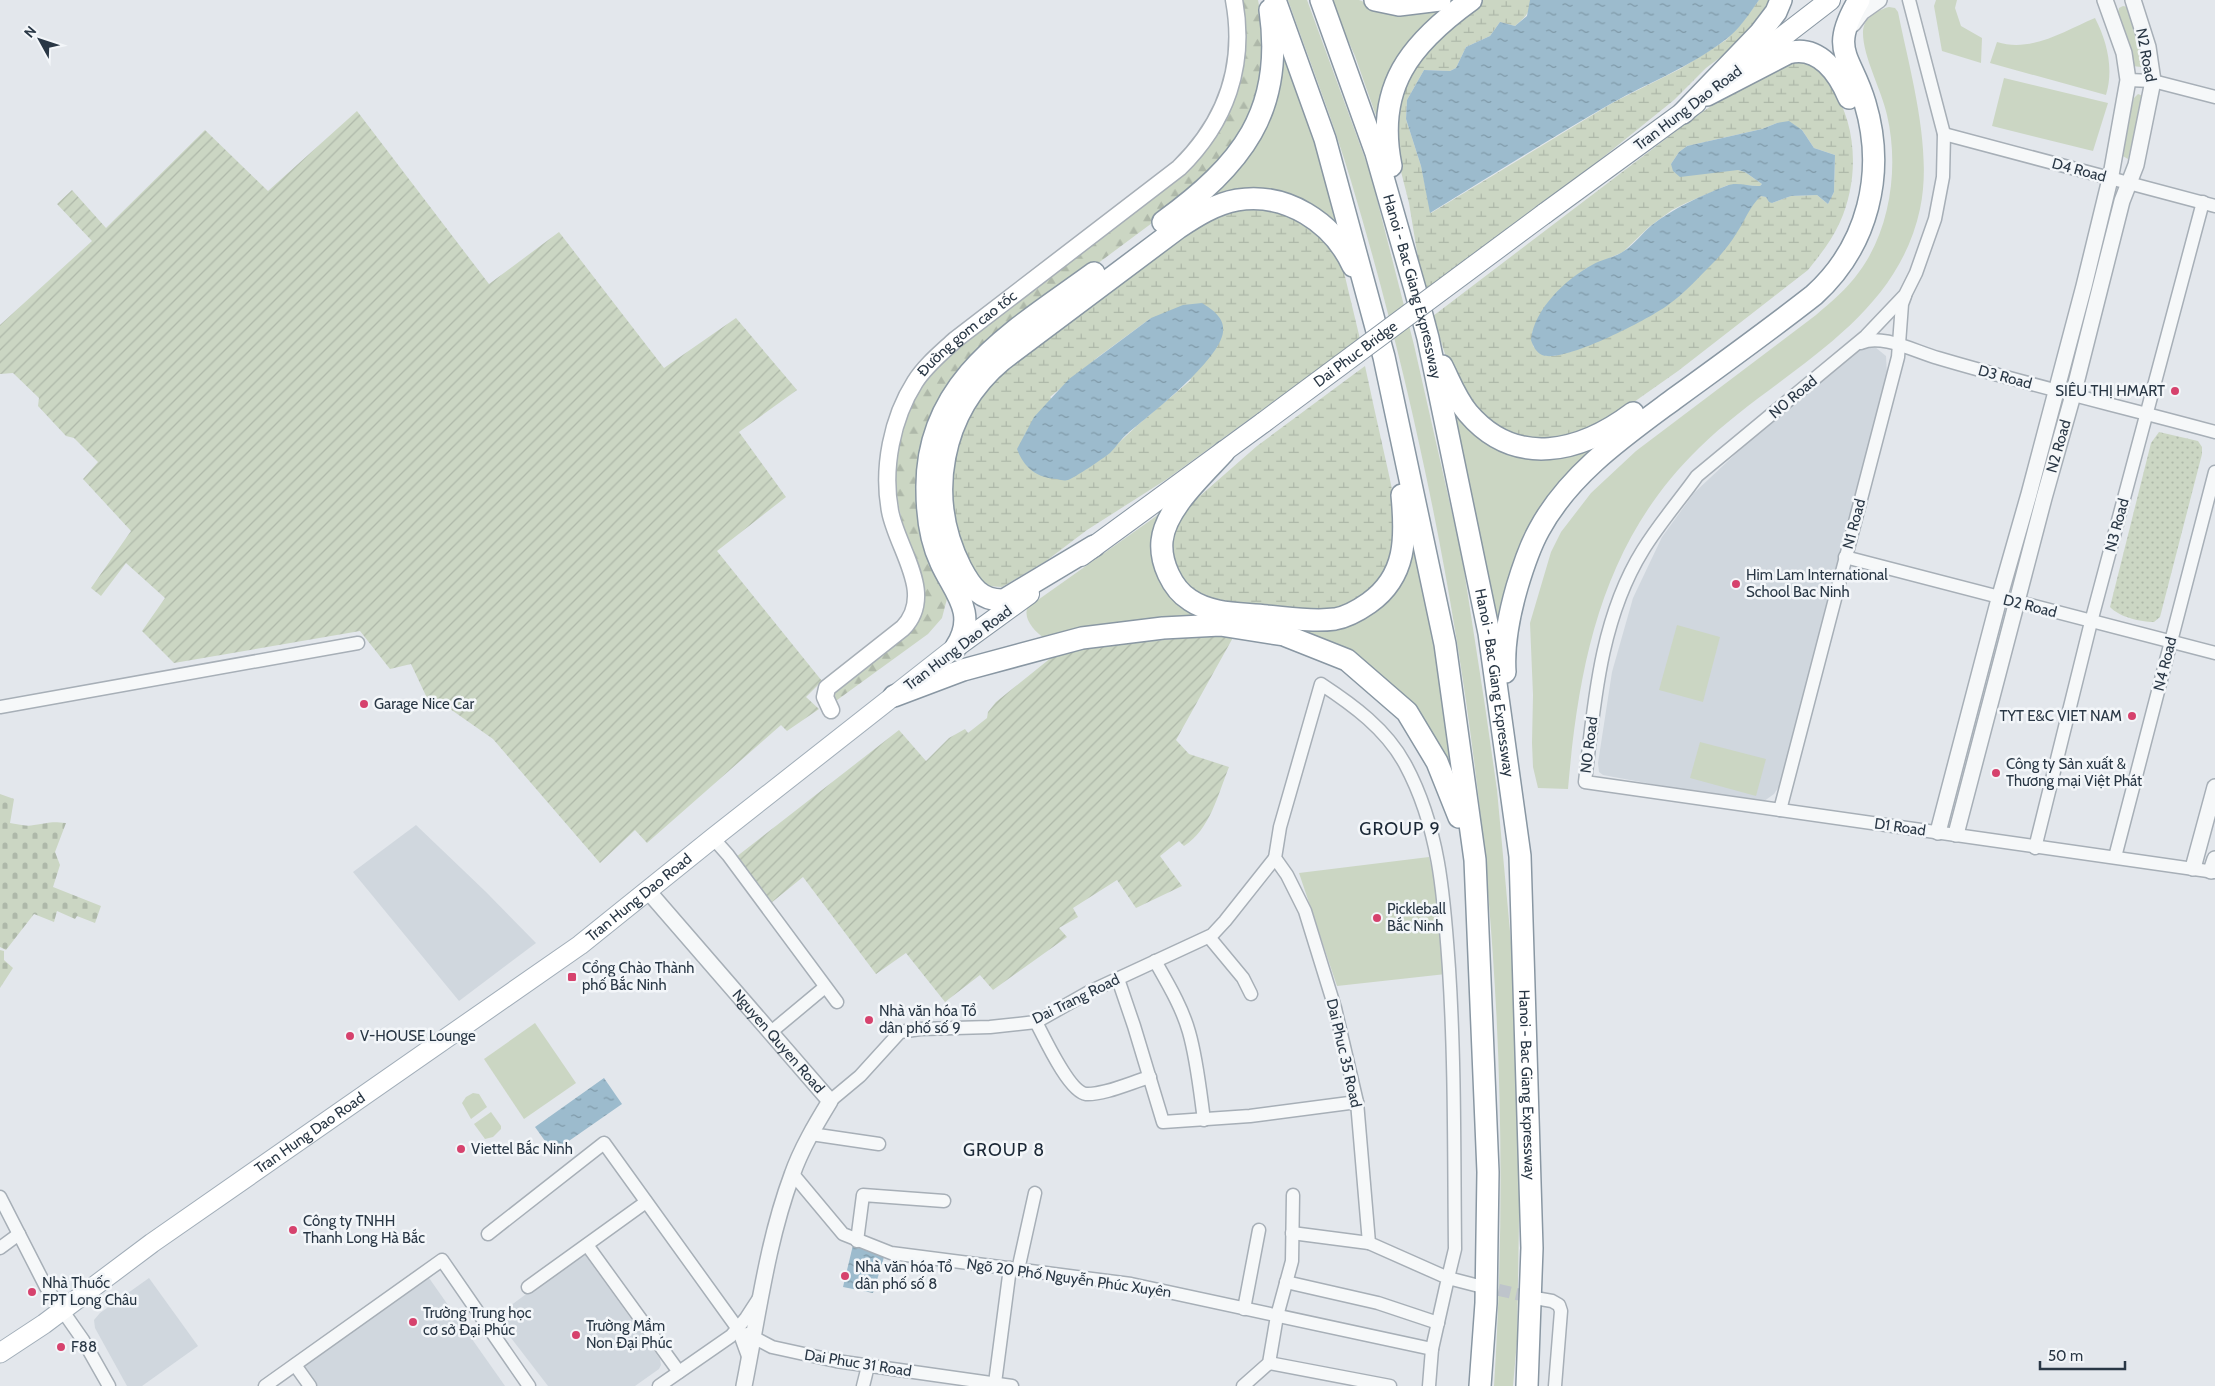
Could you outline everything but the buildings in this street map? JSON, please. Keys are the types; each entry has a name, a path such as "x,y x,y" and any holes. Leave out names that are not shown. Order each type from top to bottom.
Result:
{"highway":[{"path":"956,647 963,629 963,606 959,594 941,564 934,544 927,494 929,455 936,429 947,404 966,374 990,350 1198,196 1239,153 1256,126 1267,99 1270,84 1273,38 1267,0"},
{"path":"1275,0 1328,147 1384,357 1445,644 1475,860 1488,1181 1486,1303 1480,1386"},
{"name":"Hanoi - Bac Giang Expressway","path":"1320,0 1367,124 1416,289 1428,338 1488,633 1520,856 1524,934 1532,1248 1527,1386"},
{"path":"1375,0 1399,4 1440,0"},
{"path":"1416,289 1406,221 1388,155 1387,132 1390,101 1399,76 1422,41 1471,0"},
{"path":"1682,113 1760,33 1776,12 1781,0"},
{"name":"Tran Hung Dao Road","path":"1544,214 1707,95 1830,0"},
{"path":"1524,934 1527,852 1505,664 1508,623 1526,560 1538,531 1587,468 1638,426 1814,295 1834,274 1856,242 1871,196 1874,149 1865,104 1847,63 1844,46 1846,25 1859,0"},
{"path":"1428,338 1460,402 1467,412 1485,429 1502,440 1517,446 1541,450 1557,450 1590,439 1618,424 1802,288 1823,267 1840,244 1852,221 1858,202 1863,166 1861,138 1848,93 1826,62 1806,52 1795,51 1707,95"},
{"path":"1094,546 1009,598 994,600 980,594 968,580 956,558 943,519 941,477 949,437 966,400 991,369 1190,220 1218,206 1245,200 1281,203 1310,215 1330,232 1348,254 1384,357"},
{"name":"Dai Phuc Bridge","path":"1264,422 1544,214"},
{"path":"1224,452 1187,492 1165,529 1162,540 1164,562 1178,589 1189,600 1205,608 1221,611 1308,620 1329,619 1347,615 1366,605 1382,592 1394,577 1404,553 1404,512 1392,392"},
{"name":"Tran Hung Dao Road","path":"956,647 1264,422"},
{"path":"894,696 963,670 1039,648 1082,638 1163,628 1220,625 1284,635 1347,660 1407,712 1438,762 1462,824 1480,966"}],"main road":[{"name":"Đường gom cao tốc","path":"831,710 825,697 827,688 903,628 910,621 916,606 917,590 894,529 887,486 891,442 902,410 915,382 925,368 955,340 1180,168 1201,144 1220,113 1234,70 1238,35 1234,0"},
{"name":"Tran Hung Dao Road","path":"0,1353 62,1311 152,1243 580,945 956,647"}],"street":[{"path":"1844,46 1856,18 1879,0"},
{"name":"N0 Road","path":"1585,782 1600,667 1621,596 1642,552 1678,499 1697,476 1855,346 1905,295 1924,255 1935,219 1942,176 1944,134 1909,0"},
{"name":"N2 Road","path":"1938,832 1998,598 2073,395 2122,201 2130,184 2148,112 2153,81 2148,47 2133,0"},
{"name":"N2 Road","path":"1956,834 2016,603 2056,390 2110,178 2128,80 2124,53 2107,1"},
{"path":"2128,80 2153,81 2215,97"},
{"name":"D4 Road","path":"1944,134 2209,204"},
{"name":"N3 Road","path":"2036,848 2091,622 2147,414 2209,204"},
{"path":"2084,286 2100,290"},
{"name":"N1 Road","path":"1780,810 1900,346 1902,304 1905,295"},
{"name":"D3 Road","path":"1855,346 1865,341 1885,340 1939,359 2215,432"},
{"name":"N4 Road","path":"2115,857 2215,472"},
{"name":"D2 Road","path":"1845,558 2215,653"},
{"path":"0,707 358,643"},
{"path":"1275,858 1280,827 1321,684 1356,707 1396,750 1418,790 1440,866 1452,1016 1455,1249 1432,1349 1429,1386"},
{"path":"1968,716 1986,720"},
{"name":"D1 Road","path":"1585,782 1956,834 2036,848 2193,868 2214,867"},
{"path":"2193,868 2215,787"},
{"path":"713,838 728,855 837,1002"},
{"name":"Dai Trang Road","path":"830,1100 860,1076 900,1032 920,1029 990,1027 1036,1022 1089,992 1209,937 1221,926 1275,858"},
{"name":"Dai Phuc 35 Road","path":"1275,858 1287,875 1304,911 1333,1001 1357,1102 1369,1243"},
{"name":"Nguyen Quyen Road","path":"648,891 830,1100 792,1173 780,1210 752,1338 744,1386"},
{"path":"1209,937 1243,978 1251,994"},
{"path":"1155,961 1174,994 1189,1031 1204,1120"},
{"path":"1118,979 1163,1122 1204,1120 1357,1102"},
{"path":"771,1032 826,987"},
{"path":"1036,1022 1067,1077 1084,1094 1096,1093 1150,1078"},
{"path":"811,1134 879,1144"},
{"path":"488,1234 604,1143 738,1328 749,1361"},
{"name":"Ngõ 20 Phố Nguyễn Phúc Xuyên","path":"792,1173 843,1234 891,1253 1131,1284 1432,1349"},
{"path":"988,1384 1014,1269 1035,1193"},
{"path":"857,1241 863,1195 944,1201"},
{"path":"1243,1386 1269,1363 1277,1316 1292,1261 1293,1195"},
{"path":"0,1197 44,1284 83,1340 109,1386"},
{"path":"528,1287 646,1202"},
{"path":"1244,1309 1259,1230"},
{"path":"1292,1233 1369,1243 1448,1278 1479,1286"},
{"path":"0,1248 19,1234"},
{"path":"587,1245 678,1372"},
{"path":"265,1386 442,1260 528,1386"},
{"path":"1286,1282 1378,1303 1438,1323"},
{"path":"659,1386 717,1347 738,1328 762,1293"},
{"path":"1535,1298 1552,1301 1559,1305 1555,1386"},
{"name":"Dai Phuc 31 Road","path":"738,1328 752,1338 772,1347 868,1366 1012,1386"},
{"path":"1269,1363 1390,1386"},
{"path":"295,1365 310,1386"},
{"path":"863,1386 868,1366"}],"shaded area":[{"name":"Him Lam International School Bac Ninh","path":"1868,345 1875,347 1886,356 1887,375 1780,785 1774,794 1760,804 1603,775 1599,772 1598,763 1612,672 1633,598 1662,537 1694,493 1762,429 1862,347"},
{"path":"416,825 536,943 459,1001 353,872"},
{"name":"Trường Mầm Non Đại Phúc","path":"583,1252 660,1359 661,1365 659,1369 635,1386 548,1386 495,1317"},
{"path":"149,1278 198,1346 142,1386 127,1386 95,1328 94,1320 100,1313"},
{"name":"Trường Trung học cơ sở Đại Phúc","path":"429,1278 505,1386 317,1386 303,1366"}],"green space":[{"path":"1241,0 1258,0 1262,21 1265,76 1245,129 1187,197 1019,322 942,618 928,634 833,703 833,693 923,604 920,576 900,513 896,478 896,459 903,424 918,390 941,360 1159,190 1232,102 1245,61 1246,32"},
{"path":"1288,0 1307,0 1370,172 1414,345 1462,557 1497,790 1512,953 1520,1158 1517,1341 1513,1386 1494,1386 1500,1233 1499,1081 1491,929 1476,778 1455,627 1426,477 1392,328 1344,158"},
{"path":"1330,0 1359,0 1372,5 1430,7 1455,0 1381,130 1355,56"},
{"path":"1482,0 1530,0 1530,5 1526,15 1515,26 1500,22 1490,36 1466,47 1456,68 1450,71 1424,70 1407,100 1406,119 1421,166 1431,213 1614,102 1680,69 1726,40 1759,0 1774,0 1742,41 1706,68 1674,100 1576,179 1427,290 1418,258 1409,203 1394,144 1402,82 1442,30"},
{"path":"1936,0 1957,0 1955,8 1961,26 1982,38 1981,63 1942,51 1934,6"},
{"path":"2123,6 2128,7 2141,49 2143,64 2141,67 2132,66 2118,13 2119,8"},
{"path":"1889,7 1895,8 1898,12 1914,85 1924,161 1920,209 1906,250 1886,285 1859,316 1829,344 1762,395 1699,448 1666,484 1640,522 1618,563 1602,605 1589,649 1580,694 1568,789 1538,788 1533,767 1530,623 1551,552 1561,532 1591,493 1636,451 1816,315 1849,284 1870,255 1879,236 1890,196 1892,155 1887,115 1869,62 1863,31 1869,18 1876,12"},
{"path":"2095,18 2103,36 2108,55 2109,75 2106,95 1990,63 1997,42 2010,45 2035,43"},
{"path":"1280,29 1350,244 1207,197"},
{"path":"1804,60 1820,70 1826,76 1840,101 1851,135 1853,171 1846,206 1833,235 1808,270 1678,371 1597,428 1544,441 1512,434 1485,421 1451,373 1433,316 1688,122 1772,66","holes":["1777,123 1802,130 1814,148 1835,155 1834,192 1828,204 1817,195 1791,196 1772,203 1766,197 1761,196 1753,203 1746,215 1573,351 1554,356 1543,355 1533,346 1532,333 1547,304 1585,269 1623,252 1649,227 1672,210 1686,203 1728,185 1760,186 1762,184 1745,172 1738,170 1671,164 1679,152 1687,146 1762,129"]},
{"path":"2004,78 2108,103 2093,151 1992,126"},
{"path":"2138,94 2143,96 2128,159 2121,155 2121,150 2134,98"},
{"path":"357,111 489,284 559,232 664,368 736,318 797,390 739,432 786,497 717,551 822,681 806,697 819,709 787,731 781,725 647,843 635,830 600,863 493,739 433,697 427,698 411,664 390,669 360,631 174,663 142,631 165,598 126,563 101,596 91,588 131,531 83,479 98,462 74,438 66,436 38,406 39,398 13,373 0,374 0,325 92,241 57,204 72,190 106,228 205,130 268,191"},
{"path":"1252,202 1320,229 1342,264 1360,339 1167,479 1087,530 1046,561 1002,587 986,586 965,565 945,487 975,393 1189,227","holes":["1151,318 1191,380 1138,425 1108,454 1050,397 1098,357"]},
{"path":"1365,366 1389,476 1396,520 1396,535 1391,564 1384,576 1358,600 1345,607 1332,610 1289,609 1238,603 1215,598 1186,586 1178,574 1168,549 1181,514 1257,446"},
{"path":"1449,398 1597,445 1554,497 1496,648"},
{"path":"2159,432 2198,441 2202,447 2202,454 2160,617 2154,622 2130,618 2119,614 2110,607 2151,443"},
{"path":"1172,505 1218,616 1044,638 1033,628 1027,616 1028,607"},
{"path":"1410,531 1427,595 1460,789 1403,701 1261,620"},
{"path":"1677,625 1720,637 1703,702 1659,690"},
{"path":"1235,634 1176,740 1189,754 1229,767 1217,800 1200,831 1184,846 1179,841 1160,856 1182,886 1136,908 1117,880 1073,908 1078,917 1059,928 1067,937 993,990 980,975 945,1002 906,953 876,974 803,877 771,903 736,857 899,730 926,761 949,738 965,729 968,733 987,718 988,712 996,702 1052,657 1081,647"},
{"path":"1700,742 1766,759 1756,796 1690,778"},
{"path":"0,794 14,799 10,823 28,826 53,822 66,823 55,852 60,865 53,887 101,906 95,923 77,916 75,919 57,911 54,922 34,914 6,950 0,947"},
{"name":"Pickleball Bắc Ninh","path":"1429,857 1437,889 1446,974 1337,986 1299,873"},
{"path":"0,950 4,951 4,960 13,968 0,988"},
{"path":"535,1023 576,1083 524,1119 484,1059"},
{"path":"473,1093 479,1094 487,1107 471,1119 462,1103 466,1097"},
{"path":"491,1112 501,1126 501,1129 493,1137 485,1139 474,1124"}],"water":[{"path":"1530,0 1759,0 1735,32 1712,50 1589,116 1430,213 1421,166 1406,119 1407,100 1424,70 1450,71 1456,68 1466,47 1490,36 1500,22 1515,26 1527,16"},
{"path":"1789,121 1802,130 1814,148 1835,155 1834,192 1828,204 1817,195 1791,196 1772,203 1766,197 1761,196 1753,205 1734,238 1722,253 1680,296 1658,312 1606,339 1568,353 1553,356 1542,355 1536,351 1531,340 1533,328 1538,317 1553,296 1572,278 1596,263 1624,251 1652,225 1688,203 1730,185 1760,186 1762,184 1745,172 1738,170 1680,177 1673,171 1671,164 1679,152 1687,146"},
{"path":"1202,303 1220,319 1223,332 1219,344 1210,357 1183,386 1128,433 1110,453 1068,480 1043,477 1027,467 1017,449 1034,417 1069,379 1151,318 1183,305"},
{"path":"604,1078 622,1104 553,1152 535,1127"},
{"path":"853,1245 885,1254 873,1293 843,1287"}],"tunnel":[{"path":"1481,1286 1535,1298"}],"place":[{"name":"SIÊU THỊ HMART","path":"2175,391"},
{"name":"Him Lam International School Bac Ninh","path":"1736,584"},
{"name":"Garage Nice Car","path":"364,704"},
{"name":"TYT E&C VIET NAM","path":"2132,716"},
{"name":"Công ty Sản xuất & Thương mại Việt Phát","path":"1996,773"},
{"name":"Pickleball Bắc Ninh","path":"1377,918"},
{"name":"Cổng Chào Thành phố Bắc Ninh","path":"572,977"},
{"name":"Nhà văn hóa Tổ dân phố số 9","path":"869,1020"},
{"name":"V-HOUSE Lounge","path":"350,1036"},
{"name":"Viettel Bắc Ninh","path":"461,1149"},
{"name":"Công ty TNHH Thanh Long Hà Bắc","path":"293,1230"},
{"name":"Nhà văn hóa Tổ dân phố số 8","path":"845,1276"},
{"name":"Nhà Thuốc FPT Long Châu","path":"32,1292"},
{"name":"Trường Trung học cơ sở Đại Phúc","path":"413,1322"},
{"name":"Trường Mầm Non Đại Phúc","path":"576,1335"},
{"name":"F88","path":"61,1347"}],"district":[{"name":"GROUP 9","path":"1400,829"},
{"name":"GROUP 8","path":"1004,1150"}]}
